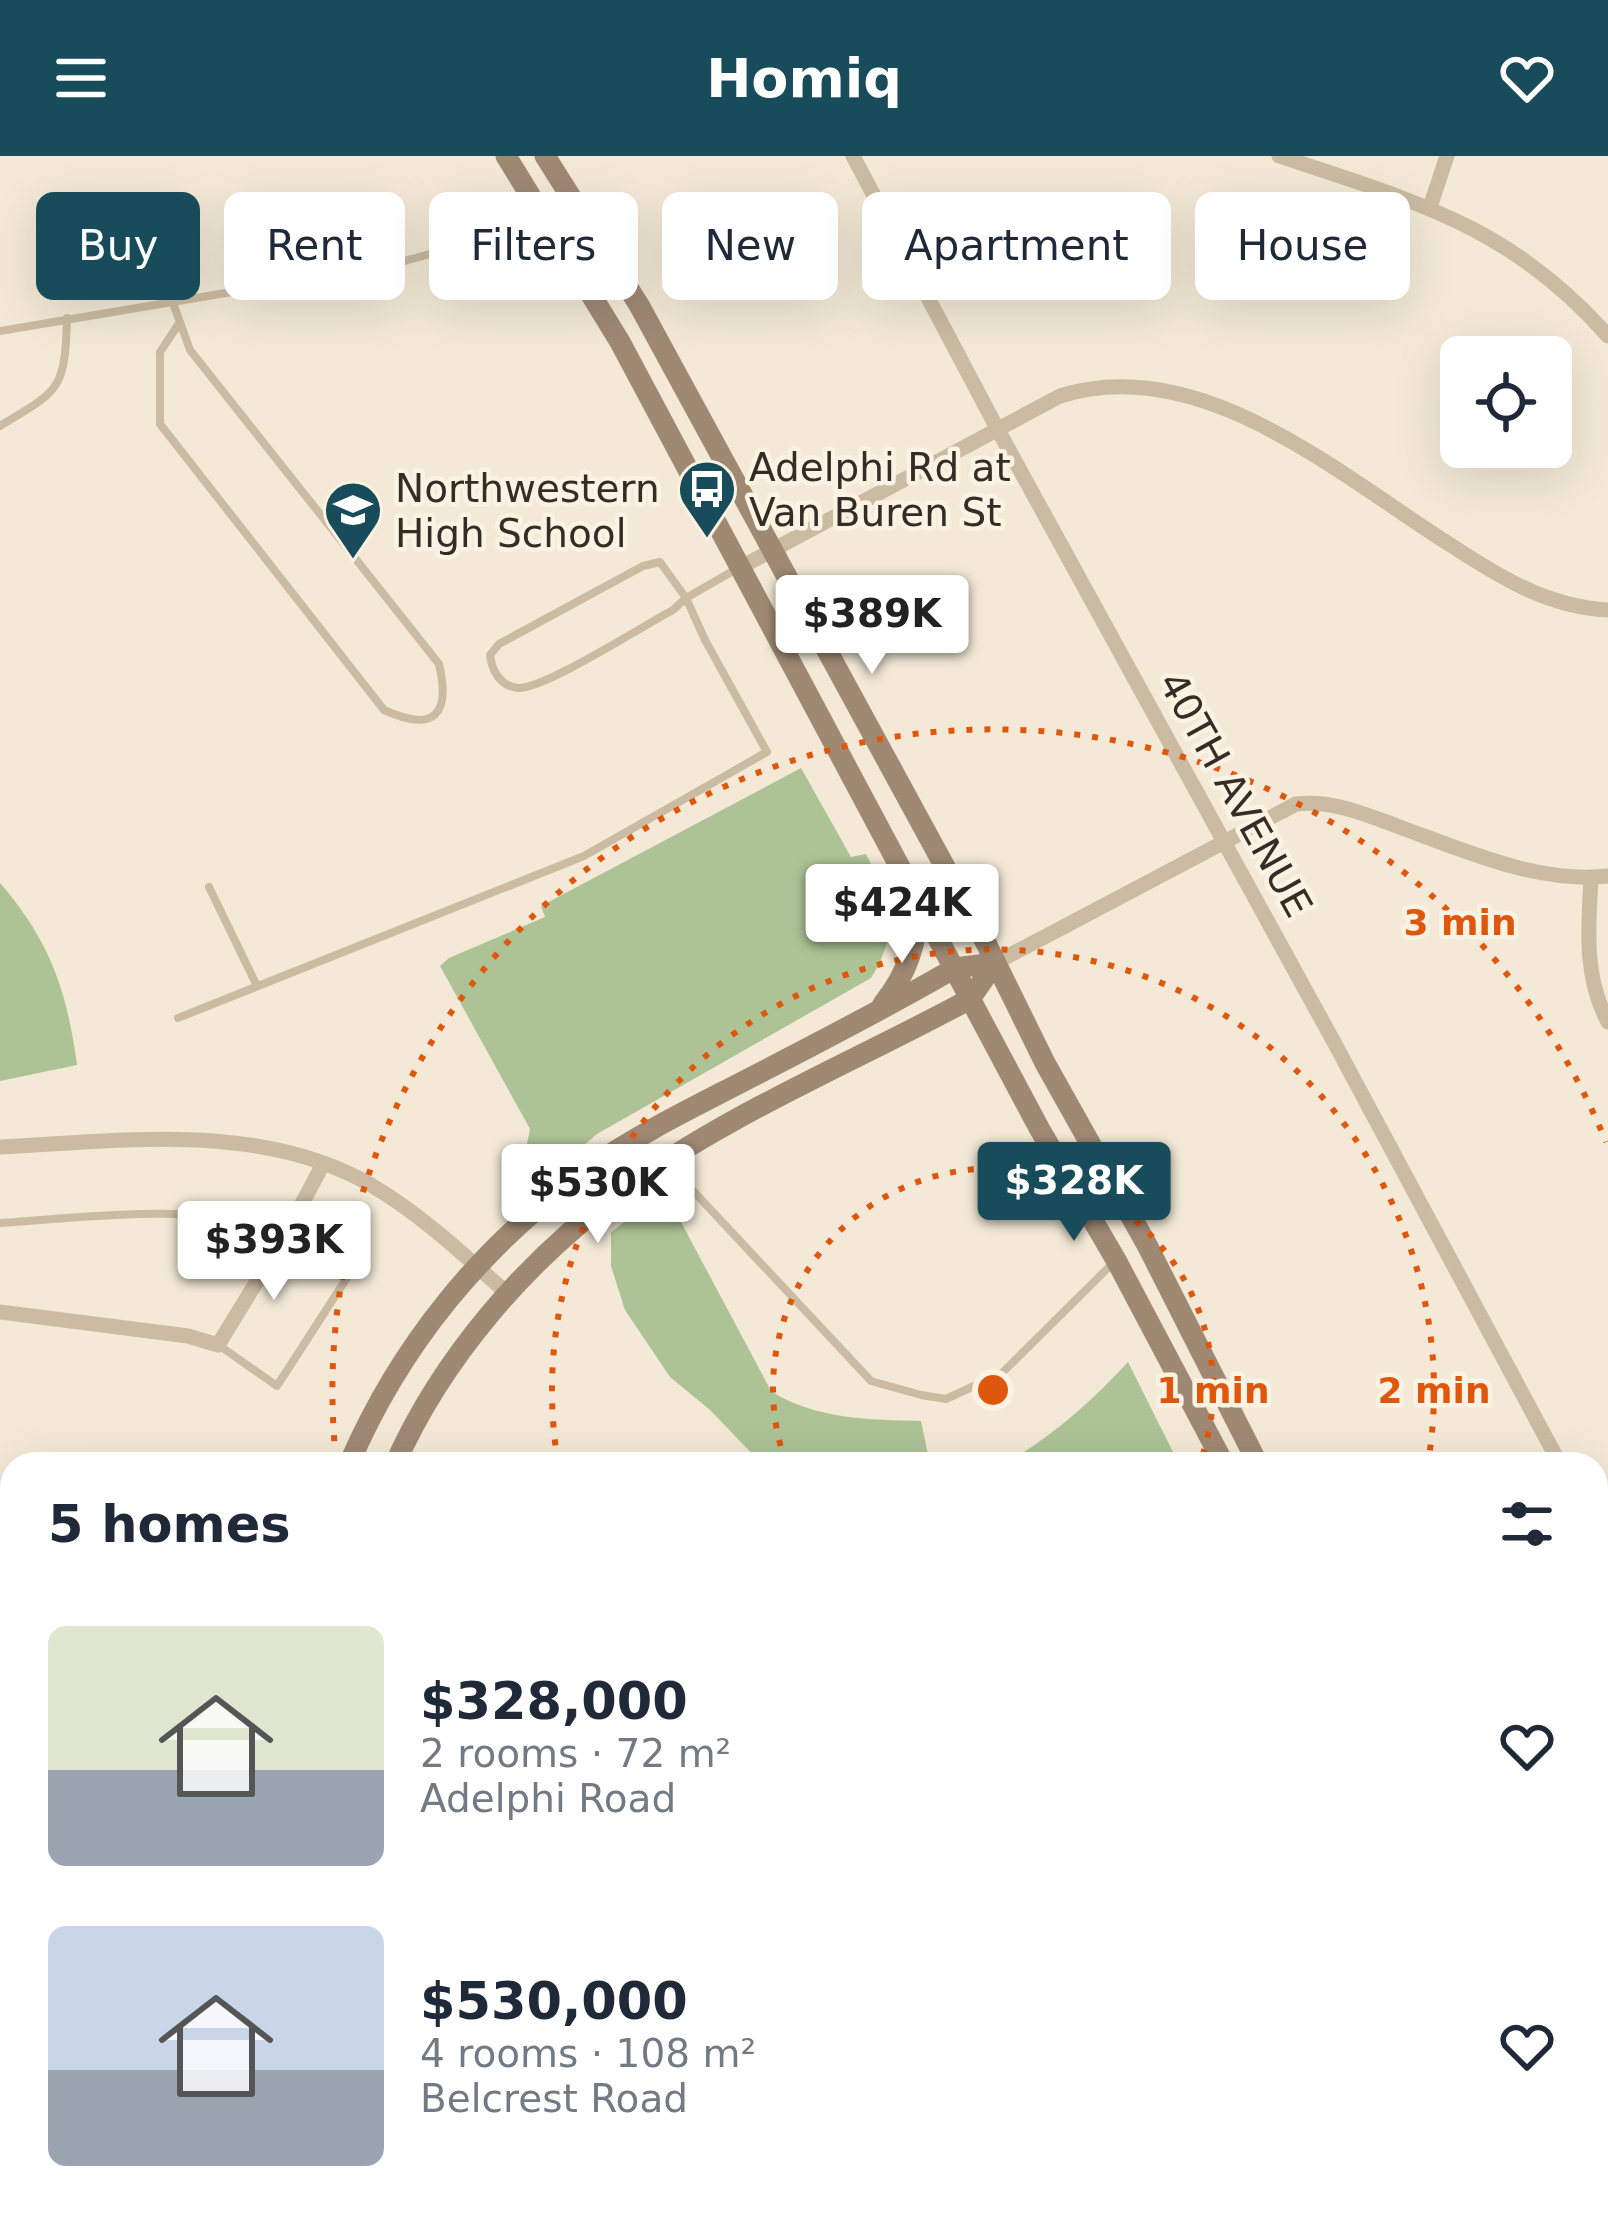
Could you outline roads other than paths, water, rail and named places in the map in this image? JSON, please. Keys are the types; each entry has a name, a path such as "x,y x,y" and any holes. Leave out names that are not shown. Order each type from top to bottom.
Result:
{"main road":[{"path":"506,156 529,192"},
{"path":"544,156 639,305 995,963 1252,1452"},
{"path":"595,300 1218,1452"},
{"path":"875,1012 900,983 911,957 919,900"},
{"path":"355,1452 398,1369 444,1303 544,1202 591,1167 681,1114 955,968 995,963"},
{"path":"402,1452 457,1356 509,1294 577,1226 666,1162 970,999 995,963"}],"street":[{"name":"40TH AVENUE","path":"853,156 1554,1452"},
{"path":"1279,156 1430,207 1484,233 1541,270 1608,336"},
{"path":"1430,207 1447,156"},
{"path":"741,566 1060,396 1093,386 1146,386 1185,392 1274,433 1521,588 1579,607 1608,610"},
{"path":"995,963 1282,808 1326,804 1465,851 1539,871 1599,878 1587,942 1590,971 1608,1022"},
{"path":"0,1148 152,1139 244,1143 322,1164 369,1184 422,1219 509,1294"},
{"path":"0,1312 188,1336 218,1345 286,1234 322,1164"}],"lane":[{"path":"200,296 386,266 429,254"},
{"path":"0,331 172,300 180,322 190,350 439,664 445,689 442,705 432,717 411,722 384,710 160,424 160,352 180,322"},
{"path":"0,426 54,393 64,369 67,318"},
{"path":"178,1018 584,856 766,752 686,598 660,562 644,566 499,644 490,655 492,670 504,683 520,688 547,680 673,610 686,598 741,566"},
{"path":"209,887 257,986"},
{"path":"666,1162 872,1381 921,1395 946,1399 1002,1373 1117,1260"},
{"path":"0,1223 181,1215 248,1223 286,1234 350,1273 277,1386 218,1345"}],"place":[{"name":"Adelphi Rd at Van Buren St","path":"707,540"},
{"name":"Northwestern High School","path":"353,561"}]}
